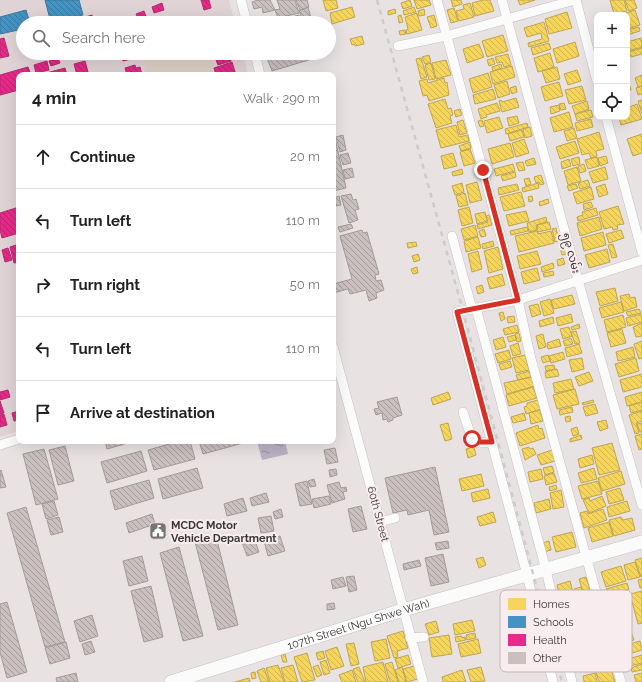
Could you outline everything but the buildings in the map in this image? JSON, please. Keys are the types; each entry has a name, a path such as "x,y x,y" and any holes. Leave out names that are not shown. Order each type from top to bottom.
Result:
{"street":[{"path":"241,0 245,16"},
{"path":"437,0 518,300 530,355 596,590"},
{"name":"၅၉ လမ်း","path":"502,0 578,280 642,505"},
{"path":"398,46 446,36 575,0 594,70"},
{"path":"257,60 259,72"},
{"path":"607,120 642,252"},
{"path":"452,236 474,308 551,590"},
{"path":"531,590 457,312 518,300 642,260"},
{"name":"60th Street","path":"336,358 402,610 423,682"},
{"path":"463,412 472,439 476,442 492,442"},
{"path":"0,445 16,440"},
{"path":"380,522 395,518"},
{"name":"107th Street (Ngu Shwe Wah)","path":"171,682 188,680 402,610 587,559 642,542"},
{"path":"410,638 424,637"},
{"path":"551,672 553,682"},
{"path":"570,672 572,682"},
{"path":"618,672 621,682"}],"shaded area":[{"path":"0,0 229,0 233,16 16,16 16,60 245,60 247,72 16,72 16,432 0,437"},
{"path":"144,60 212,60 214,72 146,72"}],"water":[{"path":"258,444 286,444 288,454 262,460"}],"railway":[{"path":"377,0 463,311 537,590"},
{"path":"559,672 562,682"}],"place":[{"name":"MCDC Motor Vehicle Department","path":"158,531"}],"route":[{"path":"472,439 476,442 492,442 457,312 518,300 483,170"}]}
